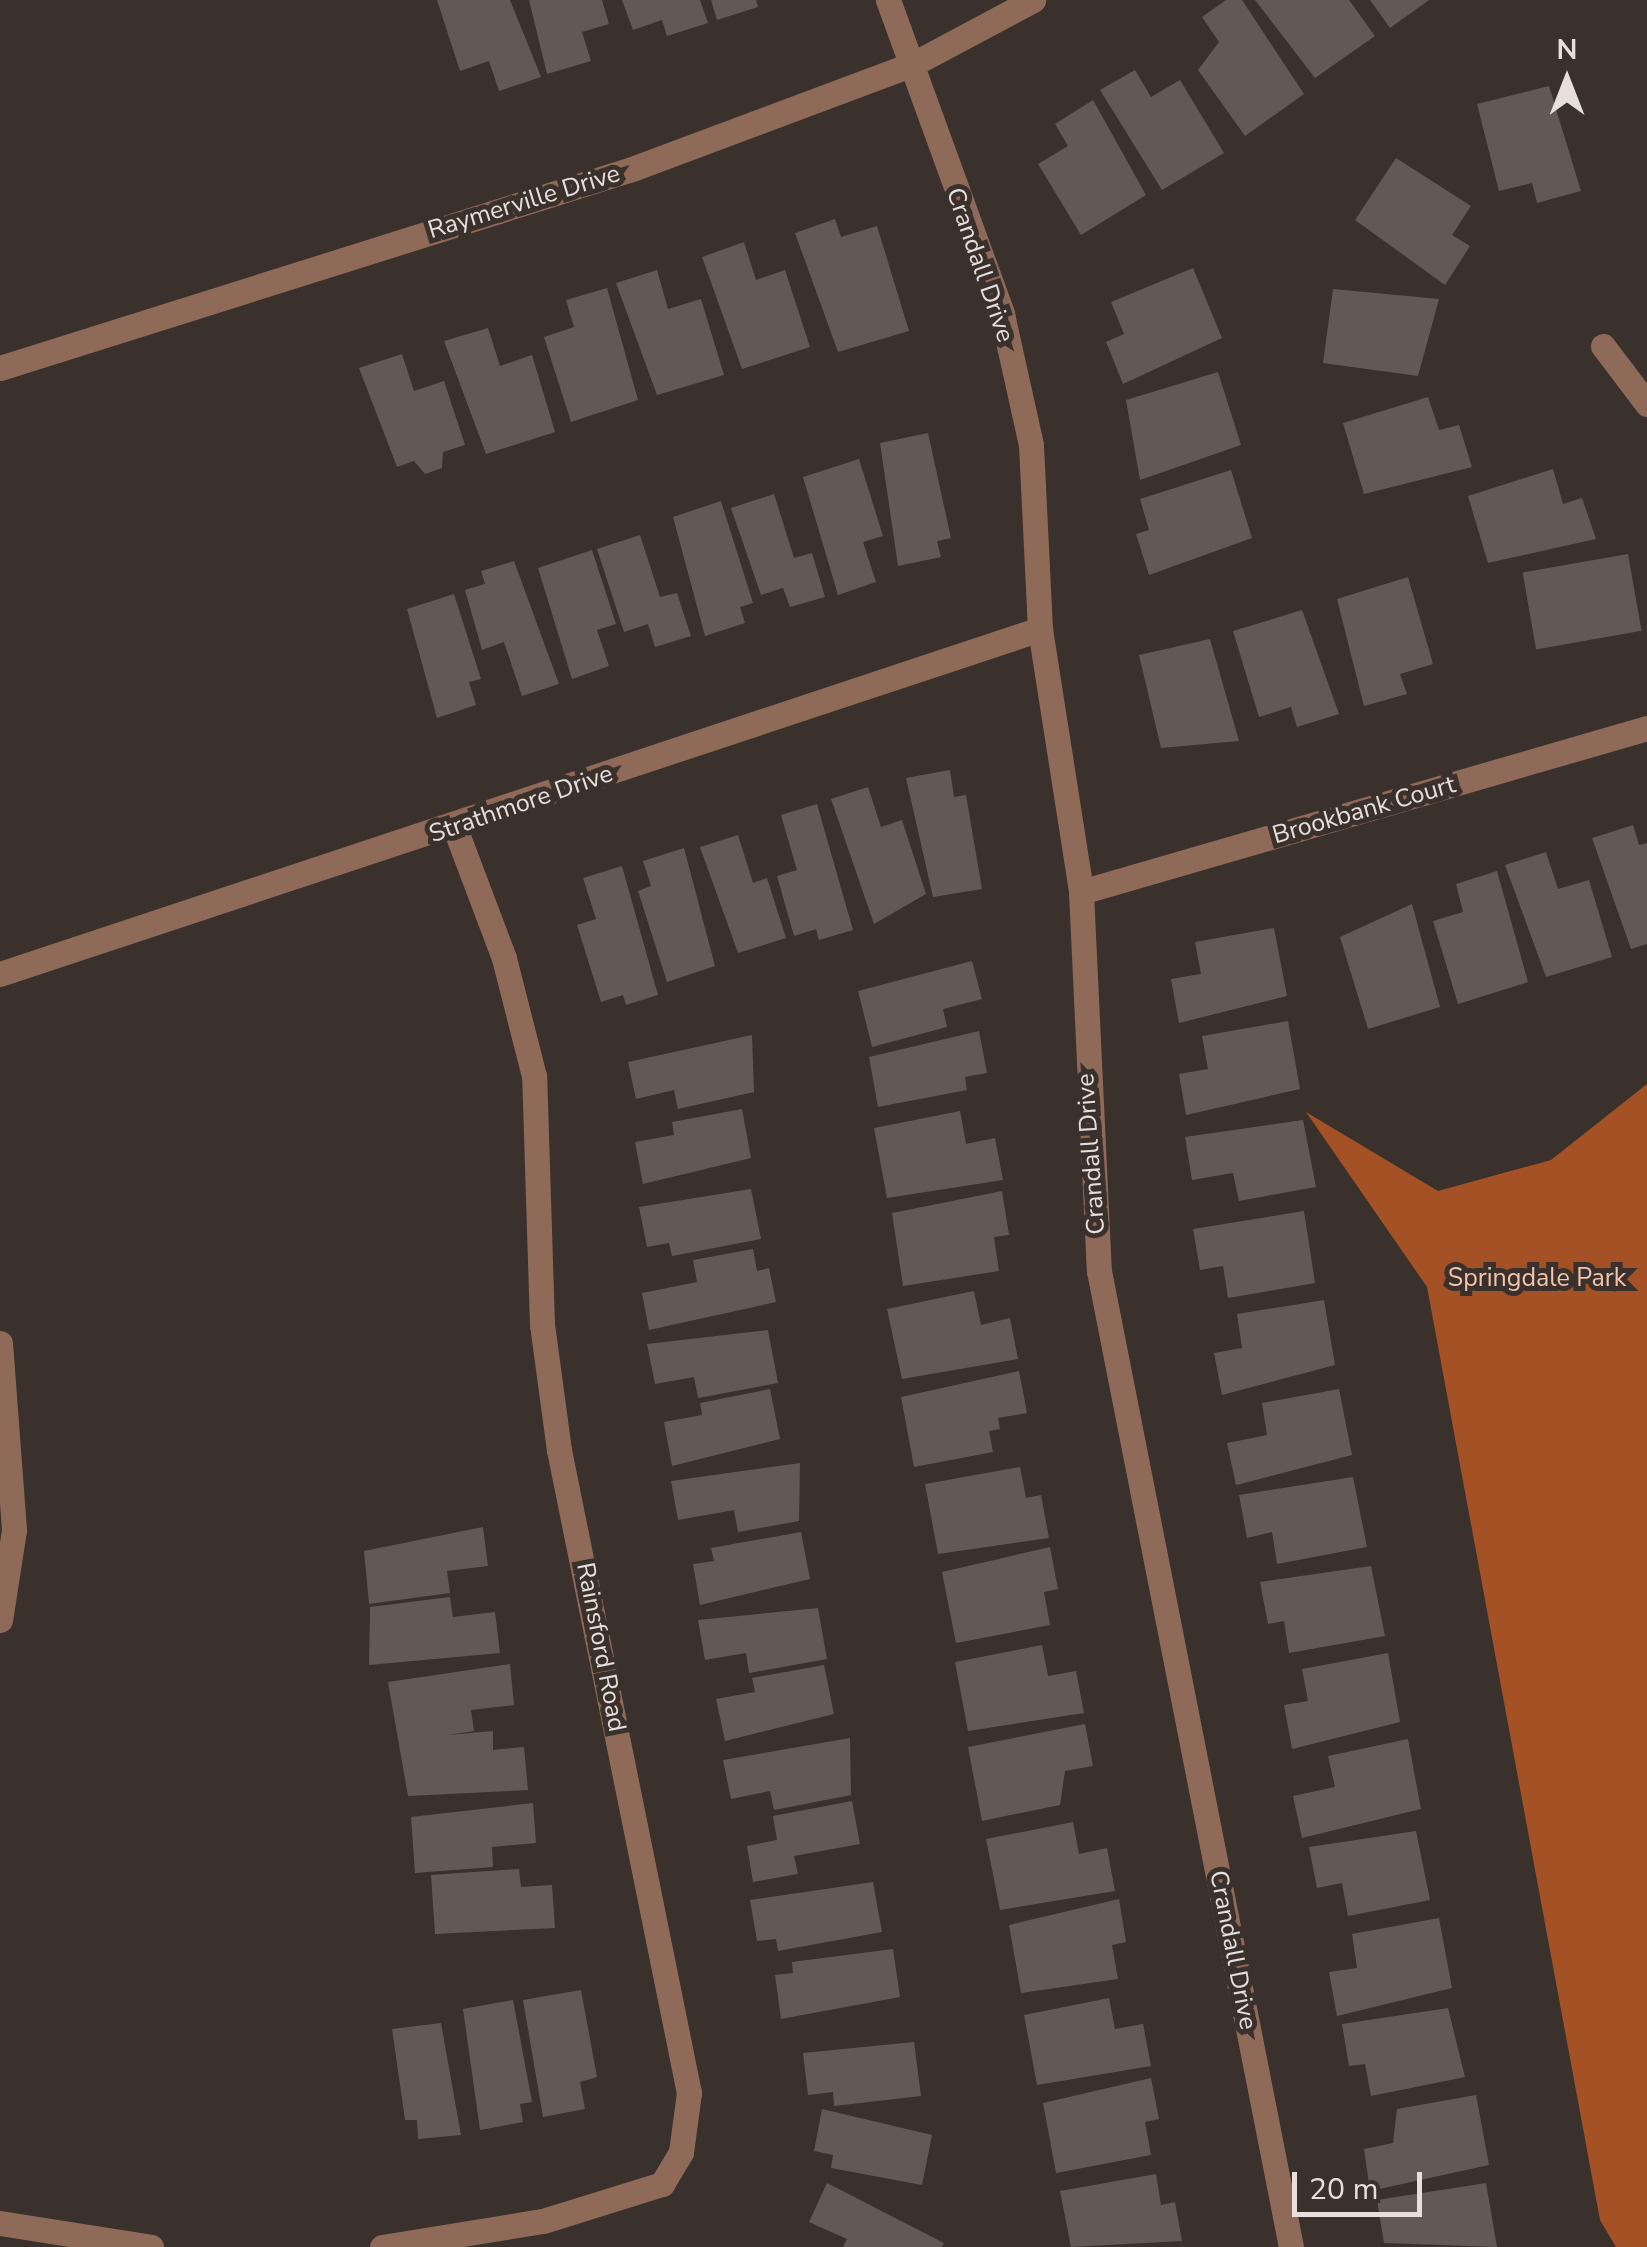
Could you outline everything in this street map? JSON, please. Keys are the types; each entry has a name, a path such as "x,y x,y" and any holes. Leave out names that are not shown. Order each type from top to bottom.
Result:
{"street":[{"name":"Crandall Drive","path":"888,0 915,63 1002,314 1032,446 1040,628 1081,892 1099,1271 1291,2247"},
{"name":"Raymerville Drive","path":"0,368 632,168 915,63 1033,0"},
{"path":"1603,346 1647,404"},
{"name":"Strathmore Drive","path":"0,974 1040,628"},
{"name":"Brookbank Court","path":"1081,892 1647,728"},
{"name":"Rainsford Road","path":"382,2247 543,2221 662,2184 682,2152 690,2093 559,1450 542,1324 534,1076 504,958 454,826"},
{"path":"0,1343 14,1530 0,1620"},
{"path":"0,2223 150,2247"}],"green space":[{"name":"Springdale Park","path":"1647,1084 1647,2247 1616,2247 1600,2220 1427,1287 1306,1112 1438,1191 1551,1160"}],"building":[{"path":"437,0 510,0 541,77 499,91 489,61 460,71"},
{"path":"529,0 602,0 609,24 582,32 591,61 547,74"},
{"path":"622,0 700,0 708,23 667,36 662,20 633,30"},
{"path":"711,0 756,0 758,7 717,20"},
{"path":"1226,0 1242,0 1304,94 1245,136 1198,70 1219,42 1202,17"},
{"path":"1255,0 1349,0 1375,36 1315,78"},
{"path":"1370,0 1429,0 1390,28"},
{"path":"1135,70 1151,97 1180,80 1224,153 1162,190 1100,90"},
{"path":"1549,86 1581,191 1537,203 1532,183 1499,191 1477,104"},
{"path":"1093,100 1146,195 1081,235 1038,164 1068,146 1055,124"},
{"path":"1396,158 1471,206 1452,235 1470,246 1445,285 1355,220"},
{"path":"835,219 841,237 877,226 909,331 838,352 795,233"},
{"path":"744,242 756,280 785,270 810,347 742,369 702,257"},
{"path":"1193,268 1222,338 1123,384 1106,342 1124,334 1111,302"},
{"path":"657,270 668,309 701,299 724,375 657,395 616,283"},
{"path":"607,288 638,400 571,422 544,337 574,327 566,300"},
{"path":"1333,289 1439,299 1418,376 1323,363"},
{"path":"488,328 500,366 532,355 555,432 486,454 444,341"},
{"path":"402,354 414,391 444,381 465,445 443,452 442,468 425,474 414,461 397,467 359,368"},
{"path":"1218,372 1241,445 1140,480 1126,400"},
{"path":"1428,397 1439,430 1459,425 1472,467 1364,494 1343,423"},
{"path":"928,433 951,538 937,541 941,557 898,566 880,443"},
{"path":"859,459 883,536 863,542 876,582 838,595 803,477"},
{"path":"1553,469 1563,504 1582,498 1596,539 1488,563 1468,496"},
{"path":"1231,470 1252,538 1149,575 1136,534 1149,530 1140,499"},
{"path":"774,494 794,558 812,553 825,597 790,607 783,588 761,595 731,508"},
{"path":"721,501 753,603 740,607 745,623 705,636 673,517"},
{"path":"640,535 660,597 677,593 691,636 655,647 648,624 624,632 597,549"},
{"path":"592,550 616,624 597,630 609,666 572,679 538,568"},
{"path":"1628,554 1642,631 1536,649 1523,573"},
{"path":"514,561 559,684 522,696 504,642 482,650 465,590 485,584 481,571"},
{"path":"1408,577 1433,664 1400,674 1407,694 1364,706 1337,599"},
{"path":"454,594 481,679 469,682 476,705 437,718 407,609"},
{"path":"1302,610 1339,714 1297,727 1291,707 1259,717 1233,631"},
{"path":"1210,639 1239,741 1161,748 1139,655"},
{"path":"950,770 954,797 966,795 982,889 933,897 906,778"},
{"path":"868,787 881,827 902,820 926,894 874,924 831,799"},
{"path":"817,804 853,930 819,940 816,929 794,936 777,876 797,870 781,815"},
{"path":"1633,825 1639,845 1647,843 1647,944 1631,949 1592,838"},
{"path":"738,835 753,883 767,878 786,938 738,953 700,847"},
{"path":"684,848 715,966 667,982 638,891 651,886 643,861"},
{"path":"1546,852 1558,889 1589,880 1612,957 1546,977 1505,865"},
{"path":"622,866 658,995 626,1005 623,995 601,1002 577,925 596,919 583,878"},
{"path":"1497,871 1528,982 1458,1004 1433,921 1463,912 1456,884"},
{"path":"1412,904 1440,1007 1368,1029 1340,937"},
{"path":"1274,928 1287,996 1179,1023 1171,979 1201,974 1195,942"},
{"path":"972,961 982,999 943,1009 947,1027 872,1047 858,991"},
{"path":"1288,1021 1300,1089 1186,1115 1179,1074 1208,1069 1202,1036"},
{"path":"979,1031 987,1073 965,1077 967,1090 878,1107 869,1057"},
{"path":"752,1035 754,1092 678,1109 674,1090 636,1099 628,1062"},
{"path":"742,1109 751,1158 643,1184 635,1142 674,1135 672,1122"},
{"path":"960,1111 966,1144 995,1138 1003,1180 887,1198 874,1128"},
{"path":"1303,1120 1316,1187 1239,1201 1233,1173 1192,1180 1185,1137"},
{"path":"751,1189 761,1239 672,1256 669,1243 647,1247 639,1207"},
{"path":"1002,1191 1009,1235 994,1237 999,1271 903,1286 892,1213"},
{"path":"1304,1211 1315,1283 1228,1298 1223,1266 1200,1270 1193,1229"},
{"path":"753,1249 757,1271 769,1268 776,1302 649,1330 642,1293 697,1282 693,1260"},
{"path":"974,1291 981,1325 1010,1318 1018,1359 902,1379 887,1309"},
{"path":"1324,1300 1335,1365 1222,1395 1214,1353 1242,1348 1237,1314"},
{"path":"768,1330 778,1383 698,1398 694,1377 655,1384 647,1344"},
{"path":"1019,1371 1027,1413 998,1418 1000,1429 989,1431 993,1452 914,1467 901,1397"},
{"path":"770,1389 780,1439 672,1466 664,1422 702,1415 700,1403"},
{"path":"1339,1389 1352,1455 1236,1485 1227,1443 1267,1435 1262,1403"},
{"path":"800,1463 799,1521 738,1532 734,1510 678,1520 671,1481"},
{"path":"1020,1467 1026,1498 1041,1495 1049,1538 938,1554 925,1484"},
{"path":"1353,1477 1367,1547 1277,1564 1272,1532 1247,1538 1239,1495"},
{"path":"483,1527 488,1566 447,1571 450,1593 369,1604 364,1551"},
{"path":"801,1532 810,1579 700,1605 693,1564 714,1561 711,1548"},
{"path":"1050,1547 1058,1589 1044,1592 1050,1625 956,1643 942,1572"},
{"path":"1371,1566 1385,1636 1289,1653 1284,1621 1268,1624 1260,1582"},
{"path":"450,1597 453,1617 495,1612 500,1653 369,1665 370,1607"},
{"path":"818,1608 827,1659 749,1673 746,1653 705,1660 698,1620"},
{"path":"1042,1645 1048,1676 1076,1671 1084,1713 968,1731 955,1662"},
{"path":"1388,1653 1400,1722 1292,1749 1284,1705 1308,1701 1302,1669"},
{"path":"510,1664 514,1705 471,1710 474,1731 448,1735 493,1731 493,1750 524,1747 528,1790 408,1796 388,1682"},
{"path":"824,1665 834,1714 725,1741 716,1699 755,1692 752,1678"},
{"path":"1085,1724 1093,1766 1065,1771 1060,1805 982,1821 968,1747"},
{"path":"850,1738 851,1795 774,1810 770,1791 731,1799 723,1760"},
{"path":"1408,1739 1421,1809 1302,1838 1293,1796 1335,1787 1328,1756"},
{"path":"852,1801 860,1844 794,1856 798,1874 753,1882 747,1846 777,1840 773,1816"},
{"path":"533,1803 536,1843 492,1847 493,1867 415,1873 411,1817"},
{"path":"1073,1822 1079,1854 1107,1848 1115,1891 1000,1910 986,1839"},
{"path":"1416,1831 1430,1900 1348,1916 1342,1883 1317,1888 1309,1847"},
{"path":"519,1869 521,1887 552,1885 555,1928 435,1934 431,1875"},
{"path":"873,1882 882,1932 778,1951 776,1939 757,1941 750,1900"},
{"path":"1119,1899 1126,1942 1112,1945 1118,1979 1021,1993 1009,1925"},
{"path":"1439,1918 1452,1988 1337,2016 1329,1972 1357,1968 1352,1934"},
{"path":"893,1949 900,1997 781,2019 775,1975 793,1973 792,1962"},
{"path":"581,1990 597,2077 580,2082 585,2109 543,2117 523,2000"},
{"path":"1109,1998 1115,2029 1143,2024 1151,2066 1037,2085 1024,2015"},
{"path":"513,2000 532,2102 520,2104 523,2122 480,2130 463,2009"},
{"path":"1448,2008 1465,2077 1371,2096 1365,2064 1349,2066 1342,2024"},
{"path":"441,2023 461,2135 418,2139 417,2120 405,2120 392,2029"},
{"path":"914,2042 921,2096 834,2106 833,2092 808,2095 803,2053"},
{"path":"1151,2078 1159,2119 1145,2122 1151,2155 1056,2173 1043,2103"},
{"path":"1476,2095 1489,2165 1370,2191 1364,2149 1393,2143 1397,2109"},
{"path":"822,2109 932,2135 922,2185 831,2168 833,2155 814,2151"},
{"path":"1156,2174 1161,2205 1175,2202 1182,2241 1071,2247 1060,2191"},
{"path":"827,2183 944,2243 942,2247 843,2247 847,2239 809,2222"},
{"path":"1486,2183 1497,2247 1384,2243 1377,2200"}]}
